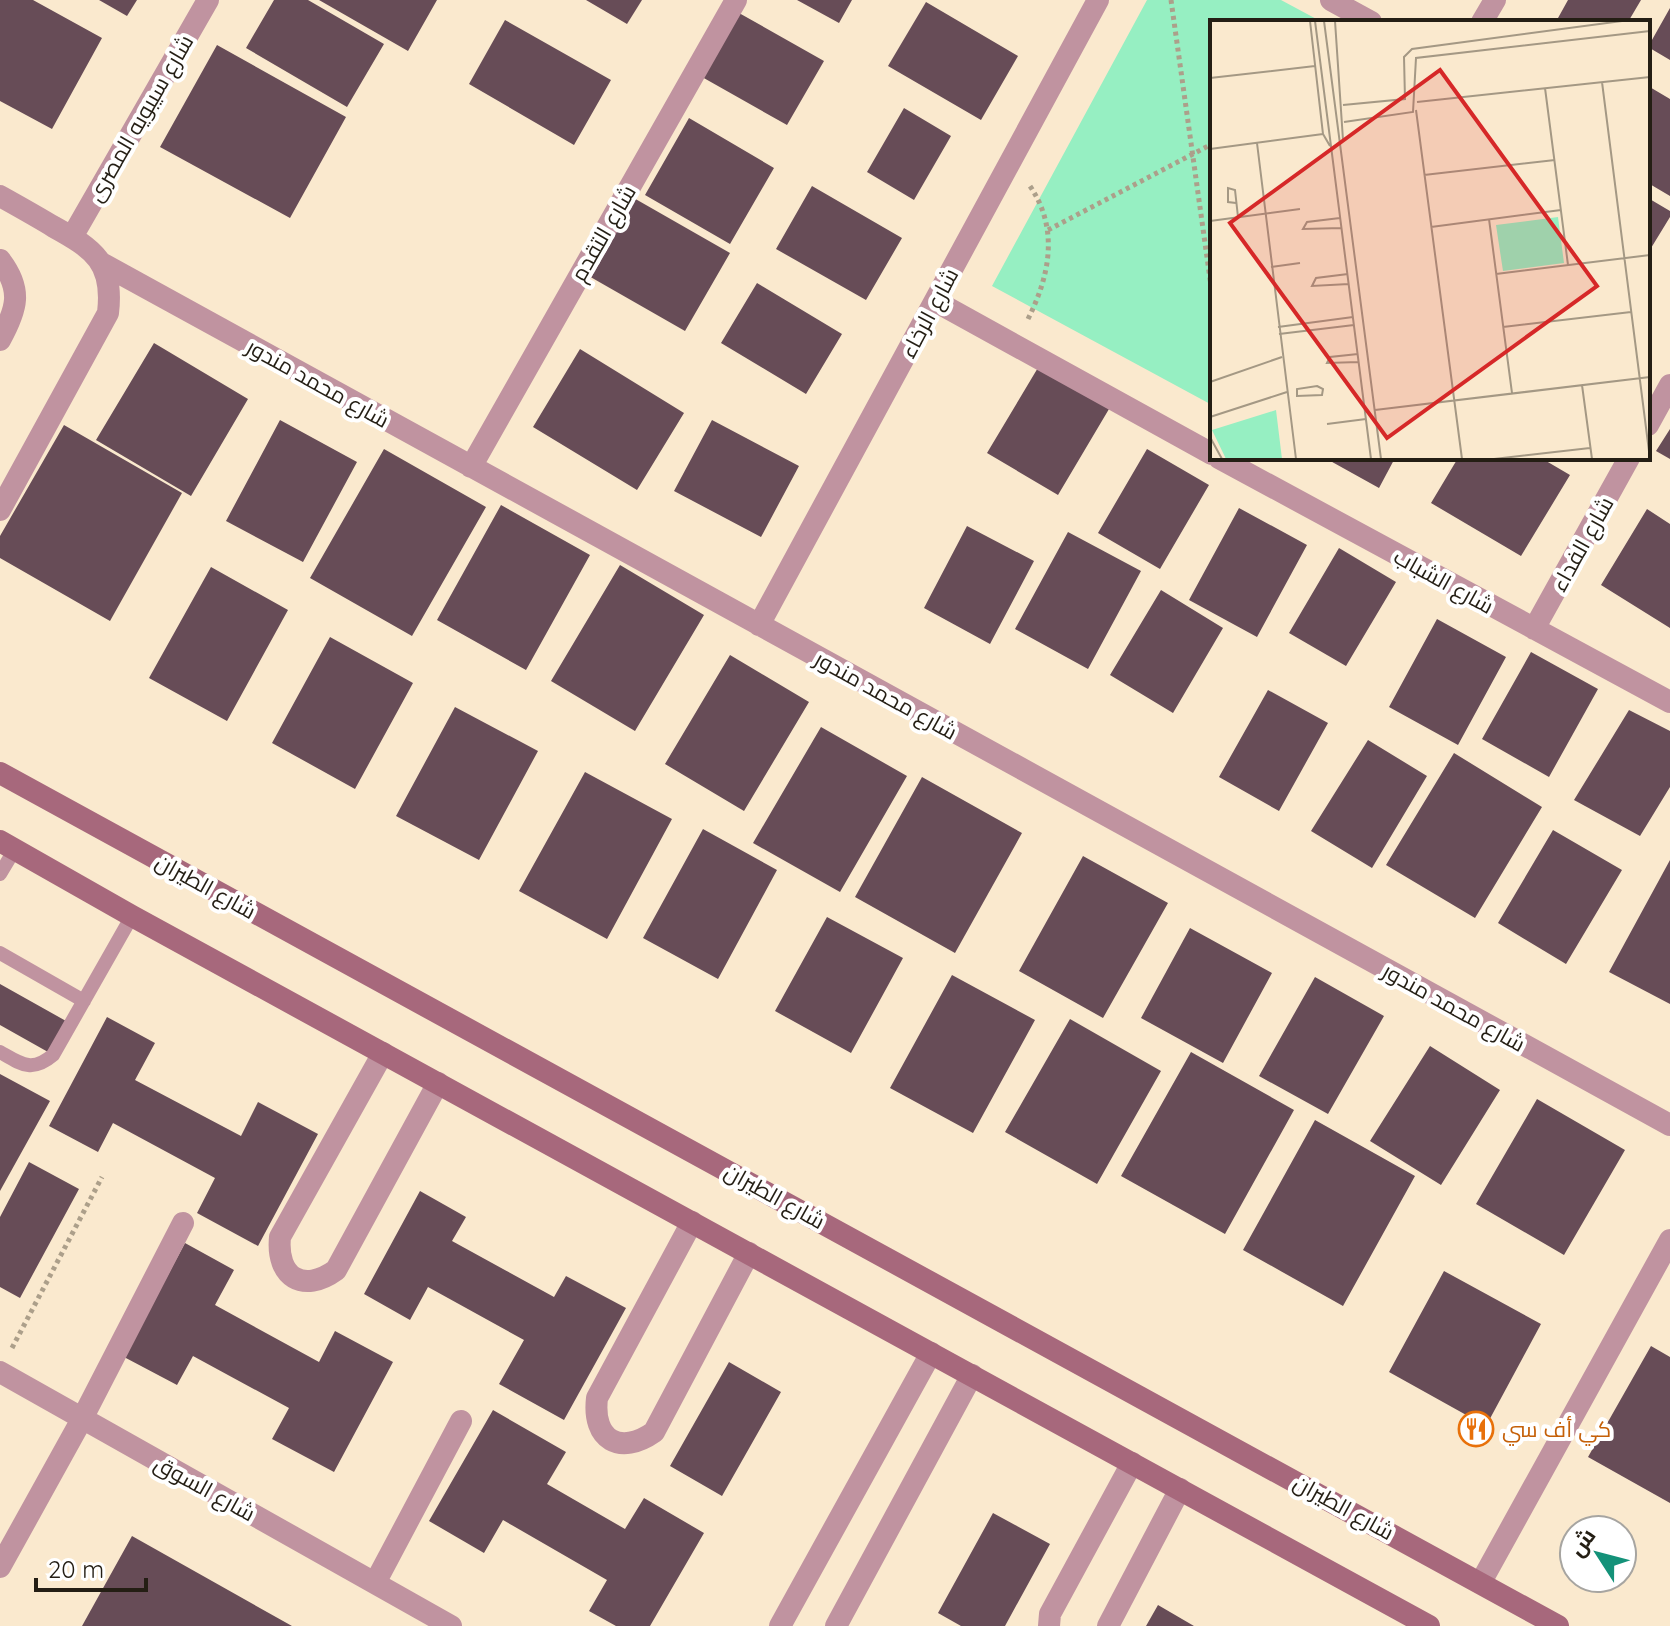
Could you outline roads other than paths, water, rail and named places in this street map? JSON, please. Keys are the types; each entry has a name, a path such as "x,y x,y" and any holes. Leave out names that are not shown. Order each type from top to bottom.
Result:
{"main road":[{"name":"شارع الطيران","path":"0,757 10,779 1558,1626"},
{"path":"7,845 1429,1626"}],"street":[{"name":"شارع سيبويه المصرى","path":"72,237 208,0"},
{"name":"شارع التقدم","path":"471,467 736,0"},
{"name":"شارع الرخاء","path":"759,625 1098,0"},
{"path":"1331,0 1367,20"},
{"path":"1483,20 1495,0"},
{"name":"شارع محمد مندور","path":"0,196 84,244 103,264 1670,1125"},
{"path":"0,260 16,288 15,307 0,340"},
{"path":"0,510 108,313 110,295 103,264"},
{"path":"935,301 1210,453"},
{"path":"1650,421 1670,385"},
{"name":"شارع الفداء","path":"1534,629 1628,460"},
{"name":"شارع الشباب","path":"1232,461 1670,702"},
{"path":"383,1053 280,1237 278,1255 287,1272 303,1281 321,1281 336,1270 438,1083"},
{"path":"692,1222 597,1398 594,1417 603,1434 619,1444 639,1443 654,1432 749,1253"},
{"path":"0,1567 82,1419 183,1223"},
{"path":"1481,1582 1670,1240"},
{"path":"780,1626 931,1353"},
{"name":"شارع السوق","path":"4,1364 82,1419 451,1626"},
{"path":"836,1626 972,1375"},
{"path":"375,1583 461,1421"},
{"path":"1049,1626 1050,1614 1132,1463"},
{"path":"1108,1626 1180,1489"}],"lane":[{"path":"0,874 7,845"},
{"path":"0,1052 29,1066 42,1064 53,1055 132,916"},
{"path":"0,953 84,1001"}],"place":[{"name":"كي أف سي","path":"1476,1429"}]}
